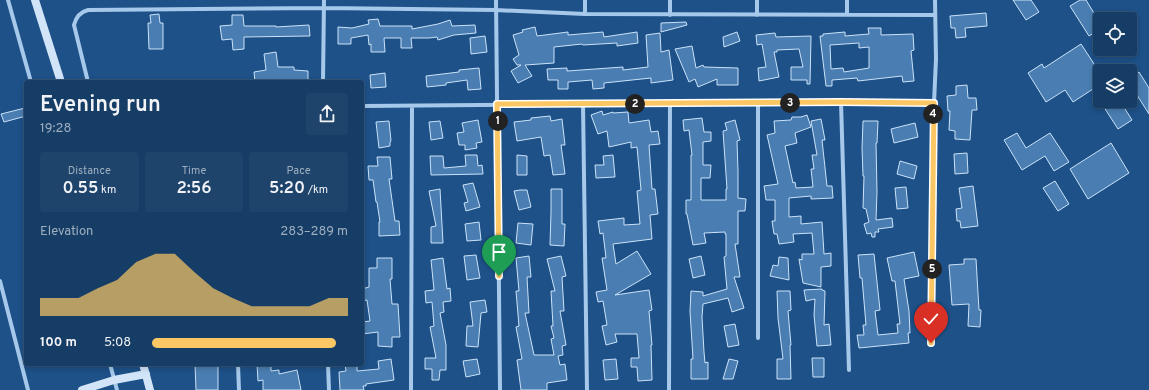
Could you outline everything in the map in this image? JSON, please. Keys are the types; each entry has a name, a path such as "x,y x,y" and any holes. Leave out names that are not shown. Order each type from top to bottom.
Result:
{"street":[{"path":"8,0 30,80"},
{"path":"35,0 60,80"},
{"path":"323,80 324,0"},
{"path":"496,0 500,390"},
{"path":"585,0 585,14"},
{"path":"670,0 670,15"},
{"path":"757,0 757,14"},
{"path":"847,0 847,14"},
{"path":"931,343 934,103 936,59 935,0"},
{"path":"88,80 74,25 82,11 88,10 324,8 496,10 585,14 670,15 935,15"},
{"path":"364,106 841,102 934,103"},
{"path":"841,102 849,370"},
{"path":"668,390 670,103"},
{"path":"758,103 758,338"},
{"path":"583,104 587,390"},
{"path":"411,390 412,106"},
{"path":"0,281 28,390"},
{"path":"110,366 117,390"},
{"path":"144,366 150,390"},
{"path":"238,366 238,390"},
{"path":"328,366 329,390"},
{"path":"82,390 114,380 146,374"}],"building":[{"path":"1013,0 1031,0 1039,12 1026,20"},
{"path":"1080,0 1086,0 1093,12 1093,33 1089,36 1070,6"},
{"path":"986,13 987,26 965,28 966,37 956,38 955,28 951,28 950,16"},
{"path":"159,14 160,23 163,23 163,49 149,49 148,23 151,23 150,15"},
{"path":"232,15 243,15 244,26 276,27 309,25 310,36 244,37 244,49 233,50 232,39 222,40 220,26 232,25"},
{"path":"378,19 380,26 412,26 412,29 450,20 452,26 475,25 476,33 454,35 438,40 437,37 411,38 412,48 401,48 401,38 384,38 385,52 371,52 371,44 369,45 368,35 351,38 351,44 338,44 338,27 352,28 369,24 368,20"},
{"path":"686,22 687,25 661,32 661,23"},
{"path":"535,27 537,36 568,32 568,35 603,32 604,37 637,32 638,43 617,46 617,43 582,44 554,47 554,63 525,65 532,76 518,83 511,71 521,65 517,65 513,59 519,55 513,35 523,32 522,30"},
{"path":"868,28 881,28 881,35 913,34 914,50 911,51 914,81 903,82 902,76 858,81 857,78 832,80 832,86 826,86 820,36 823,36 823,34 845,32 845,36 869,34","holes":["859,43 859,48 869,47 869,68 844,72 843,68 831,69 830,45"]},
{"path":"737,32 740,41 724,47 723,37"},
{"path":"660,33 661,52 669,50 673,80 651,83 651,78 604,83 604,88 593,89 592,80 568,82 568,89 558,89 558,80 548,80 547,69 567,68 567,71 623,67 623,70 648,67 646,35"},
{"path":"775,33 776,37 811,36 810,84 807,84 807,80 791,80 791,67 803,67 799,49 777,50 777,52 774,52 779,77 759,81 758,68 766,67 762,44 757,45 756,35"},
{"path":"485,36 487,52 471,54 470,38"},
{"path":"1081,44 1094,64 1093,89 1073,102 1065,90 1046,102 1028,73 1042,64 1044,68"},
{"path":"692,46 696,68 703,65 704,67 738,68 738,85 717,85 717,79 698,87 695,79 689,82 675,49"},
{"path":"276,52 278,67 294,67 294,70 308,71 308,80 255,80 254,72 266,70 264,54"},
{"path":"479,68 481,89 468,90 467,80 446,83 446,85 427,87 426,76"},
{"path":"1139,72 1149,88 1149,114 1137,95 1137,73"},
{"path":"385,73 386,87 371,88 370,75"},
{"path":"967,85 968,98 976,98 977,110 972,110 970,140 955,139 955,131 949,130 950,111 948,111 947,96 956,95 956,86"},
{"path":"24,108 24,117 4,122 1,114"},
{"path":"1104,108 1124,108 1132,120 1118,129"},
{"path":"602,111 603,115 613,112 628,112 629,123 649,120 651,132 658,131 660,144 649,145 652,189 655,189 658,214 650,215 652,239 613,244 616,264 637,251 651,274 615,295 649,290 652,310 649,311 652,345 652,380 638,381 637,367 631,367 631,358 639,358 637,334 615,334 617,342 606,345 602,326 607,325 603,301 598,302 596,292 607,290 602,258 606,258 603,233 600,234 598,221 624,218 624,225 640,224 637,191 641,190 637,147 631,148 631,142 609,147 607,131 598,134 591,115"},
{"path":"807,115 811,127 795,133 797,143 785,146 793,183 795,182 796,188 813,187 811,169 814,169 812,155 817,155 811,121 821,119 825,140 822,140 827,186 832,186 833,198 811,199 811,196 789,198 789,217 801,216 801,224 822,222 824,254 831,253 831,266 821,267 821,287 803,283 799,259 802,260 802,254 814,254 812,233 793,234 794,242 779,244 777,234 774,234 772,221 775,221 775,200 766,200 764,186 778,184 767,135 775,133 774,121 791,120 792,117"},
{"path":"550,116 551,121 562,119 565,145 561,145 565,174 553,175 550,155 544,156 541,137 517,141 514,122"},
{"path":"702,118 704,132 711,132 711,141 703,142 703,165 711,165 710,178 701,178 701,200 726,200 727,189 723,131 727,130 725,123 735,120 740,140 737,141 738,198 746,199 745,211 738,211 738,244 735,244 740,277 734,277 744,308 732,312 728,298 703,304 702,317 704,352 705,363 708,362 708,379 691,379 691,359 693,359 690,311 691,291 703,292 703,296 727,289 724,257 726,256 725,232 704,233 706,243 693,245 686,214 686,200 691,200 692,155 689,130 684,131 683,120"},
{"path":"478,120 482,142 476,143 477,148 465,150 465,145 459,145 457,133 464,132 462,123"},
{"path":"389,121 390,146 379,148 376,122"},
{"path":"440,121 443,138 431,140 429,122"},
{"path":"863,121 878,121 876,143 876,220 892,218 893,227 878,229 879,232 875,232 875,237 872,237 871,233 867,234 864,224 869,222 866,209 863,208"},
{"path":"915,123 918,137 894,143 891,129"},
{"path":"1017,133 1026,148 1050,133 1069,162 1054,171 1045,156 1022,170 1004,140"},
{"path":"1111,143 1129,173 1088,199 1070,169"},
{"path":"967,153 968,173 955,174 954,154"},
{"path":"465,155 477,155 478,166 482,165 483,174 431,175 430,156 443,156 444,168 466,166"},
{"path":"517,155 527,156 527,175 517,175"},
{"path":"613,155 615,177 596,178 595,165 604,165 603,156"},
{"path":"377,157 390,157 392,179 389,179 395,221 399,221 400,235 379,236 380,222 377,202 373,180 369,180 368,166 378,166"},
{"path":"900,161 917,166 914,179 897,174"},
{"path":"1055,181 1069,204 1058,211 1043,188"},
{"path":"473,183 480,207 466,211 464,203 468,202 463,185"},
{"path":"973,186 978,226 961,228 960,221 957,221 956,209 962,208 959,188"},
{"path":"906,187 908,208 897,209 895,188"},
{"path":"440,189 443,243 431,243 431,227 436,226 429,191"},
{"path":"551,189 562,189 562,224 565,224 564,246 550,245"},
{"path":"527,190 531,207 519,210 514,191"},
{"path":"479,222 481,240 467,241 465,224"},
{"path":"518,223 533,224 531,245 516,243"},
{"path":"914,252 919,276 904,279 909,311 909,343 859,348 857,335 864,335 863,325 866,325 862,278 860,278 858,255 874,254 880,310 875,311 878,335 898,333 897,324 900,324 895,281 892,281 887,258"},
{"path":"476,255 480,278 467,280 464,256"},
{"path":"529,256 531,277 527,277 529,313 525,313 534,355 554,355 551,339 554,338 551,326 553,326 551,291 555,291 547,259 561,256 566,276 562,277 564,311 560,311 566,345 562,346 563,355 558,356 560,365 565,364 567,380 547,383 547,390 521,390 517,360 522,359 516,327 519,326 516,291 519,291 516,258"},
{"path":"701,256 705,275 693,278 689,259"},
{"path":"779,257 788,258 789,280 770,276 773,265 778,266"},
{"path":"377,258 392,258 392,279 390,279 392,304 398,304 400,337 392,337 392,347 378,346 378,332 364,334 364,322 370,321 367,300 364,301 364,288 369,287 369,268 377,268"},
{"path":"443,258 447,289 450,288 451,301 443,302 444,312 440,313 446,345 446,370 440,370 439,380 432,380 432,369 425,369 425,358 436,358 430,327 434,326 432,302 426,303 425,291 434,290 431,260"},
{"path":"964,259 976,259 979,310 981,310 980,327 968,326 969,304 952,305 949,265 964,264"},
{"path":"822,289 825,291 824,325 829,324 831,345 817,346 814,315 815,299 806,301 804,290"},
{"path":"777,291 790,291 791,310 788,311 791,345 791,379 777,379 777,359 783,359 778,318"},
{"path":"485,300 487,312 481,313 478,347 466,346 467,326 473,326 470,302"},
{"path":"735,324 739,345 728,347 724,326"},
{"path":"812,358 824,358 824,377 813,377"},
{"path":"391,359 394,380 366,384 366,386 363,386 364,390 340,390 339,372 346,371 345,366 357,366 357,371 379,369 378,361"},
{"path":"477,359 480,374 466,377 463,361"},
{"path":"616,359 618,379 605,380 603,360"},
{"path":"729,359 738,361 733,379 723,379"},
{"path":"195,366 218,366 218,390 196,390"},
{"path":"257,366 271,366 271,371 279,370 279,374 297,370 301,390 263,390 263,380 258,381"}],"route":[{"path":"499,276 497,104 841,102 934,103 931,343"}]}
